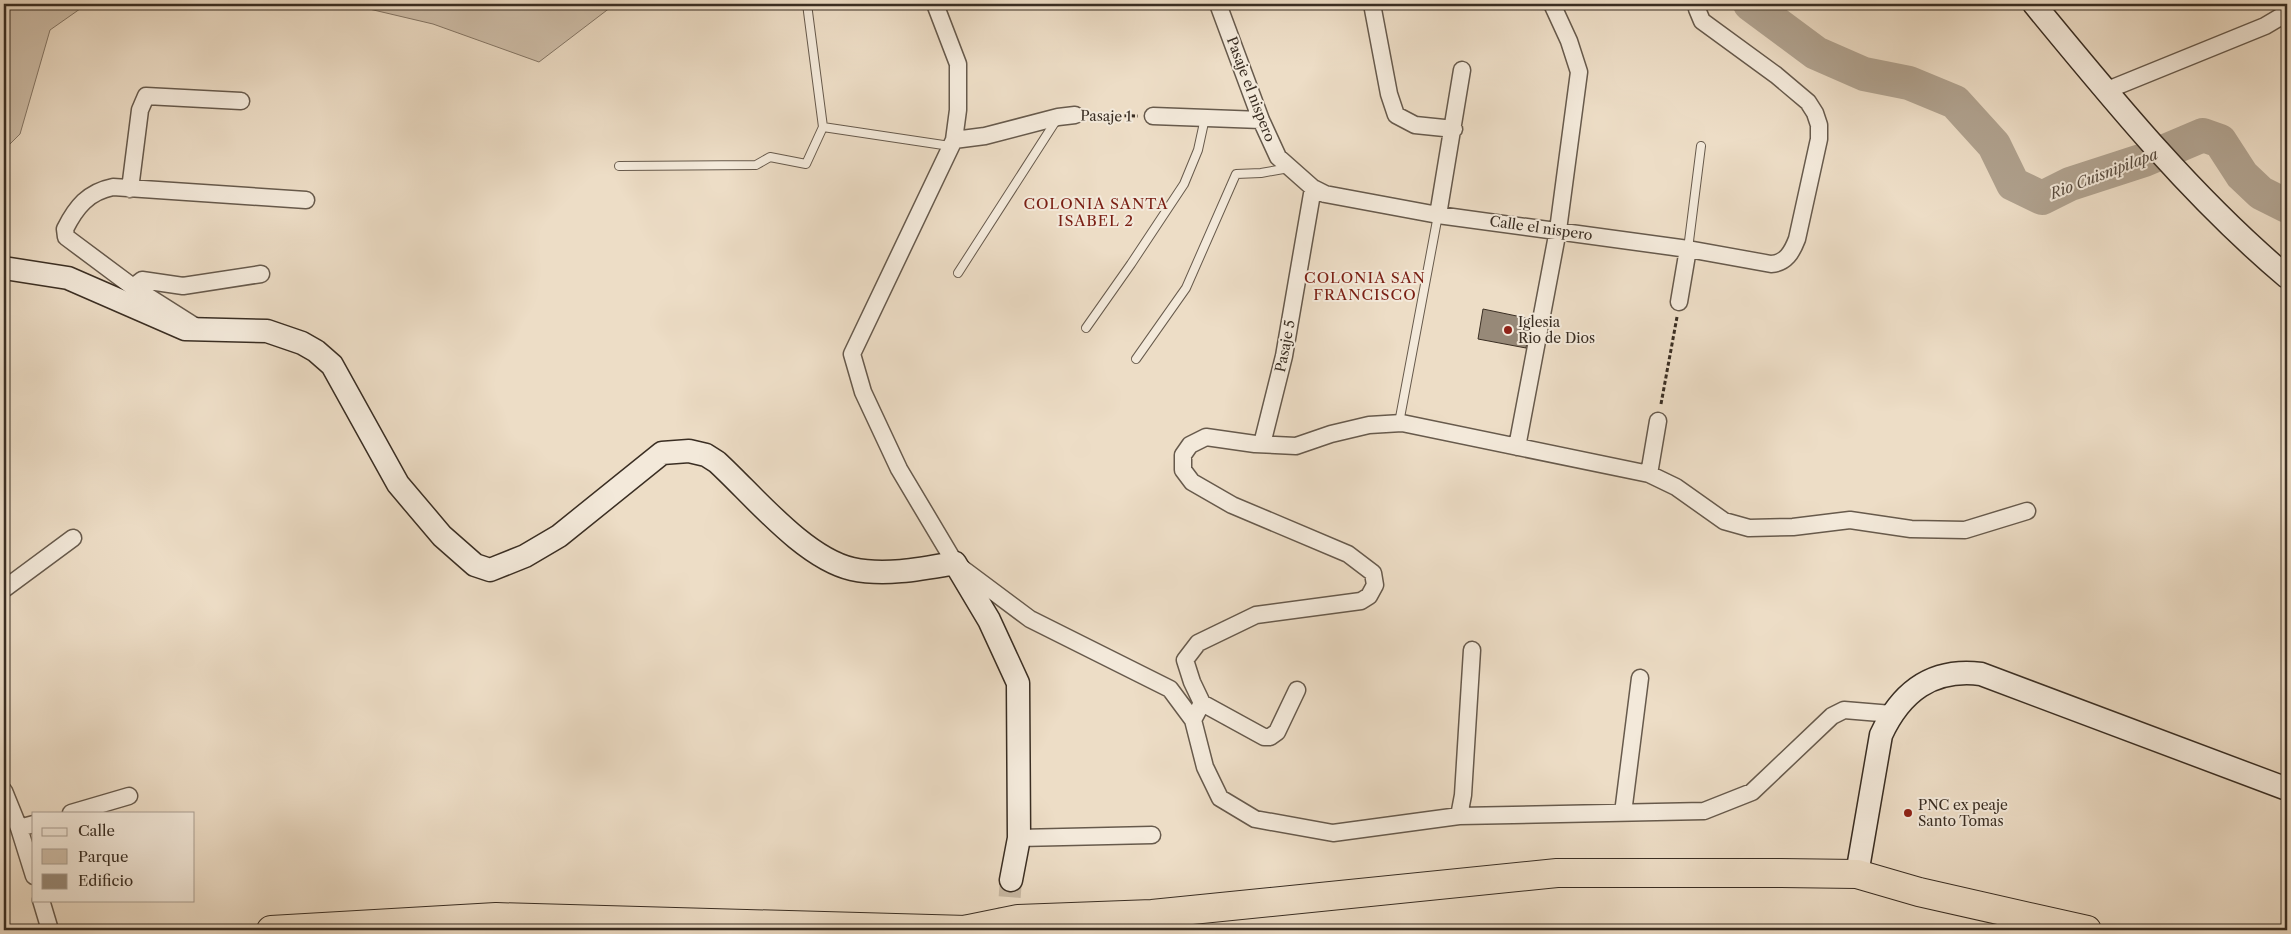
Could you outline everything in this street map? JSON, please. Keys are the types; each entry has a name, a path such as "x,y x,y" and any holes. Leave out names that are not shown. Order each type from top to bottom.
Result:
{"highway":[{"path":"271,930 496,917 966,930 1018,920 1152,914 1557,873 1857,874 1919,892 2087,930"}],"street":[{"path":"939,4 935,4 958,64 958,110 952,143 852,354 863,392 899,469 989,620 1018,683 1020,838 1011,880"},
{"name":"Pasaje el nispero","path":"1218,4 1261,120 1278,157 1313,188"},
{"path":"1372,4 1389,94 1396,115 1416,125 1454,129"},
{"path":"1517,447 1558,230 1579,72 1569,41 1552,4"},
{"name":"Calle el nispero","path":"1313,188 1325,194 1346,199 1438,214 1688,249 1771,264 1779,263 1793,250 1797,239 1819,139 1819,125 1815,113 1799,94 1732,41 1702,21 1697,9 1698,4"},
{"path":"2034,4 2105,91 2160,152 2246,242 2287,277"},
{"path":"2105,91 2265,26 2287,13"},
{"path":"1438,214 1454,129 1462,70"},
{"path":"130,189 140,110 146,96 241,101"},
{"name":"Pasaje 1","path":"952,143 1058,117 1076,115"},
{"path":"1153,116 1261,120"},
{"path":"195,330 192,324 133,287 66,237 65,229 84,199 100,190 113,187 306,200"},
{"name":"Pasaje 5","path":"1262,444 1284,356 1313,188"},
{"path":"1679,302 1688,249"},
{"path":"4,268 68,278 172,324 195,330 243,329 267,331 302,343 323,356 332,365 398,484 442,536 480,568 490,570 542,547 559,536 658,455 684,451 701,453 717,462 798,539 826,558 850,569 880,572 923,569 955,563 1030,619 1170,689 1193,720 1204,767 1220,798 1255,819 1333,833 1459,816 1704,811 1752,792 1832,716 1844,710 1892,714"},
{"path":"133,287 142,280 183,286 261,274"},
{"path":"1649,474 1658,421"},
{"path":"1297,690 1276,732 1270,737 1264,737 1202,703 1192,682 1185,660 1198,642 1256,615 1361,601 1369,596 1375,585 1373,573 1348,554 1232,505 1192,482 1183,470 1183,455 1190,445 1206,438 1296,446 1331,434 1369,426 1399,423 1649,474 1676,487 1724,522 1749,528 1793,527 1850,520 1911,529 1965,530 2027,511"},
{"path":"4,589 73,538"},
{"path":"1459,816 1463,795 1472,650"},
{"path":"1857,874 1881,735 1892,714 1916,687 1955,673 1981,674 2287,789"},
{"path":"1623,813 1640,678"},
{"path":"1193,720 1202,703"},
{"path":"4,791 26,826 32,864"},
{"path":"74,812 129,796"},
{"path":"1020,838 1152,835"},
{"path":"42,902 50,930"}],"lane":[{"path":"619,166 756,165 770,157 806,164 823,127 807,4"},
{"path":"958,273 1058,117"},
{"path":"1086,328 1132,264 1184,184 1198,150 1205,118"},
{"path":"823,127 952,143"},
{"path":"1688,249 1701,146"},
{"path":"1136,359 1186,288 1236,174 1262,173 1289,168"},
{"path":"1399,423 1438,214"}],"path":[{"name":"Pasaje 1","path":"1076,115 1153,116"},
{"path":"1658,421 1679,302"}],"green space":[{"path":"4,4 87,4 50,30 20,134 4,150"},
{"path":"348,4 615,4 539,62 433,24"}],"building":[{"name":"Iglesia Rio de Dios","path":"1483,309 1531,319 1526,348 1478,339"}],"waterway":[{"name":"Rio Cuisnipilapa","path":"1750,4 1816,53 1864,74 1909,83 1955,102 1994,145 2013,184 2042,198 2070,184 2144,160 2203,135 2220,141 2242,175 2261,193 2287,206"}],"tunnel":[{"path":"1007,930 1011,880"}],"place":[{"name":"Iglesia Rio de Dios","path":"1508,330"},
{"name":"PNC ex peaje Santo Tomas","path":"1908,813"}],"district":[{"name":"COLONIA SANTA ISABEL 2","path":"1096,212"},
{"name":"COLONIA SAN FRANCISCO","path":"1365,286"}]}
